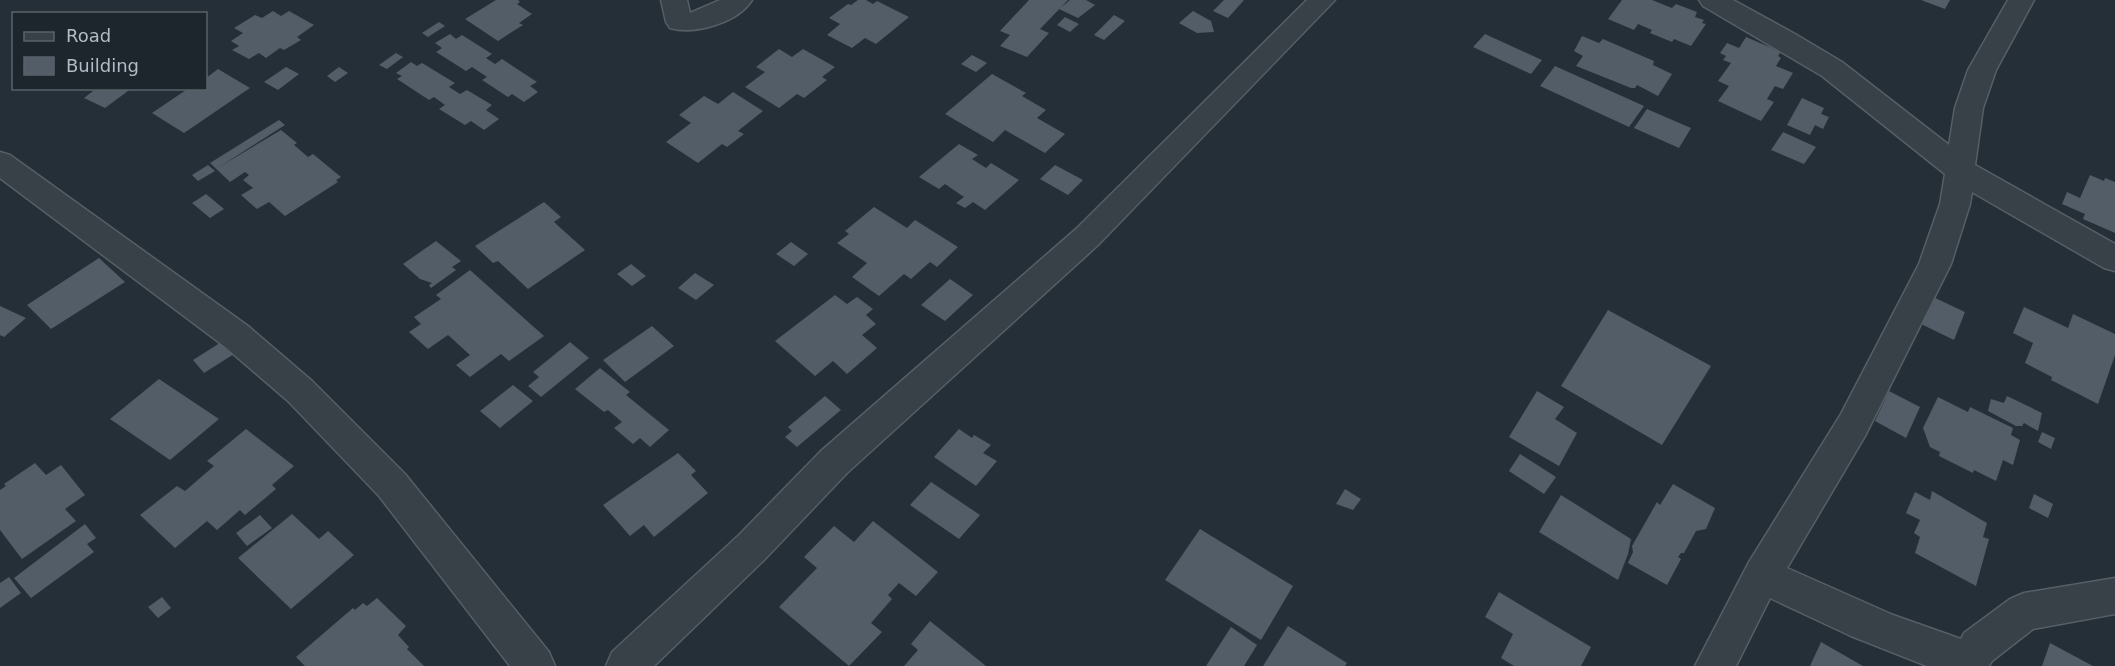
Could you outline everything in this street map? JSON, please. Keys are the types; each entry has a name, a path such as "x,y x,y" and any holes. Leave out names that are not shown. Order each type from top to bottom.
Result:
{"street":[{"path":"674,0 679,22 687,23 705,18 739,0"},
{"path":"626,666 752,547 834,462 1087,237 1322,0"},
{"path":"1712,0 1832,69 1960,170 2026,210 2115,259"},
{"path":"1715,666 1761,574 1853,425 1935,264 1955,204 1969,108 1982,70 2020,0"},
{"path":"0,163 236,336 300,391 392,485 535,666"},
{"path":"1761,574 1830,608 1924,648 1971,661 1978,647 2024,612 2115,596"}],"building":[{"path":"496,0 518,0 520,2 517,4 532,14 519,23 523,25 498,41 465,19"},
{"path":"858,0 866,0 873,4 877,1 909,17 876,44 865,38 852,48 827,35 840,24 829,18 848,4 851,5"},
{"path":"1029,0 1068,0 1040,29 1049,33 1027,57 1000,46 1010,35 1000,31"},
{"path":"1070,0 1086,0 1095,5 1078,18 1059,9"},
{"path":"1224,0 1244,0 1228,18 1213,11"},
{"path":"1622,0 1652,0 1672,8 1676,4 1697,12 1695,17 1704,20 1702,23 1706,24 1691,46 1674,39 1672,42 1650,33 1652,30 1638,24 1634,30 1608,19"},
{"path":"1921,0 1950,0 1945,9"},
{"path":"273,11 281,16 289,11 314,25 297,37 301,40 284,50 280,48 266,58 259,53 249,59 232,50 239,46 231,41 243,33 234,28 255,15 262,18"},
{"path":"1193,11 1211,21 1214,32 1197,33 1179,23"},
{"path":"1114,15 1125,21 1104,40 1094,35"},
{"path":"1065,17 1079,24 1070,32 1057,25"},
{"path":"439,22 445,26 428,37 422,33"},
{"path":"450,34 456,39 462,35 492,54 486,58 495,64 502,59 537,82 530,86 538,92 524,102 512,94 508,97 482,80 487,77 472,67 466,71 436,52 442,48 435,43"},
{"path":"1485,34 1542,60 1531,74 1473,47"},
{"path":"1582,36 1599,43 1603,39 1654,61 1653,65 1672,74 1658,96 1637,85 1631,88 1576,66 1583,56 1574,51"},
{"path":"1746,37 1781,52 1778,56 1781,58 1776,66 1793,73 1783,89 1775,86 1767,99 1774,102 1761,121 1718,101 1729,86 1718,81 1731,63 1723,60 1726,56 1720,53 1727,43 1739,48"},
{"path":"779,49 792,57 803,49 835,67 822,77 827,80 804,98 797,94 779,108 745,87 765,72 756,67"},
{"path":"396,53 403,57 387,69 379,65"},
{"path":"972,55 987,63 976,72 961,64"},
{"path":"411,62 417,66 422,63 455,83 449,87 460,94 467,90 492,105 486,110 499,119 484,130 471,121 465,125 439,109 445,105 434,97 429,100 397,79 402,76 396,73"},
{"path":"1555,66 1644,106 1629,127 1540,86"},
{"path":"286,67 299,74 278,90 264,82"},
{"path":"339,67 348,73 335,82 327,76"},
{"path":"218,69 250,88 184,133 152,113 186,90 207,90 207,77"},
{"path":"992,74 1026,93 1022,96 1046,110 1037,118 1065,134 1045,153 1005,130 993,142 945,114"},
{"path":"94,90 129,90 105,108 84,98"},
{"path":"733,92 763,111 738,131 744,134 727,147 722,144 698,163 666,142 691,123 679,115 704,96 718,104"},
{"path":"1802,98 1824,108 1821,114 1829,117 1823,129 1815,125 1810,135 1787,125"},
{"path":"1647,109 1691,128 1679,148 1634,128"},
{"path":"279,120 285,125 219,167 281,130 297,143 294,145 308,157 313,154 341,177 336,180 338,182 285,216 269,202 257,209 241,195 253,188 243,180 249,175 245,172 230,182 210,163"},
{"path":"1783,132 1816,147 1804,164 1771,150"},
{"path":"959,144 978,155 972,159 986,168 991,163 1019,180 985,210 973,202 965,208 956,203 964,197 945,184 939,189 919,177"},
{"path":"208,165 215,171 198,181 192,175"},
{"path":"1055,165 1083,180 1068,195 1040,179"},
{"path":"2090,175 2104,181 2105,178 2115,182 2115,233 2083,219 2085,214 2062,204 2067,192 2080,198"},
{"path":"206,194 224,209 210,218 192,203"},
{"path":"544,202 561,217 554,222 585,250 528,289 498,261 493,263 475,246"},
{"path":"874,207 907,228 915,220 958,247 937,267 930,262 911,279 904,274 879,296 852,277 867,263 837,243 849,234 845,231"},
{"path":"436,241 461,261 452,267 456,270 431,288 429,285 432,283 420,279 403,264"},
{"path":"791,242 808,254 794,266 776,254"},
{"path":"99,258 125,282 51,329 27,305"},
{"path":"631,264 646,276 632,286 617,274"},
{"path":"470,270 544,336 509,361 501,354 470,377 456,365 470,355 448,335 428,349 409,332 421,324 414,317 441,299 436,295"},
{"path":"695,273 714,285 696,300 678,288"},
{"path":"950,279 973,295 945,321 921,305"},
{"path":"835,295 847,304 857,297 873,309 866,315 876,324 862,335 877,348 847,374 833,361 815,376 775,341"},
{"path":"1931,296 1965,312 1954,340 1919,323"},
{"path":"0,306 26,318 4,337 0,335"},
{"path":"2024,307 2068,328 2073,314 2115,334 2115,355 2098,404 2051,380 2052,377 2025,363 2033,343 2013,333"},
{"path":"1608,310 1711,366 1662,445 1561,386"},
{"path":"652,326 674,346 625,382 603,360"},
{"path":"223,341 234,354 204,373 193,360"},
{"path":"570,342 589,358 541,397 528,386 539,377 533,372"},
{"path":"600,368 630,392 626,395 669,430 650,447 640,438 633,444 614,428 622,422 608,410 604,412 575,389"},
{"path":"159,379 219,419 170,460 110,419"},
{"path":"513,385 533,401 500,428 480,411"},
{"path":"1537,391 1564,407 1555,419 1577,433 1559,466 1509,437"},
{"path":"1889,391 1920,407 1906,438 1875,421"},
{"path":"825,396 841,410 797,447 785,437 792,431 788,427"},
{"path":"2007,396 2042,413 2038,431 2024,423 2022,426 2016,426 1988,411 1991,399 2004,403"},
{"path":"1938,397 1968,412 1970,407 2013,428 2011,435 2020,440 2013,465 2003,460 1996,481 1974,470 1973,473 1939,456 1940,452 1930,447 1923,428"},
{"path":"246,429 294,466 272,485 276,489 245,515 240,510 217,530 207,521 175,548 140,515 177,486 185,491 214,466 207,461"},
{"path":"959,429 972,438 974,435 991,445 983,453 997,461 976,486 934,457"},
{"path":"2042,432 2055,438 2051,449 2038,442"},
{"path":"678,453 696,471 691,475 708,493 654,537 644,525 630,536 603,505"},
{"path":"1520,454 1556,477 1544,494 1509,471"},
{"path":"35,463 46,475 61,465 85,495 65,509 76,521 22,559 0,530 0,490 6,486 4,484"},
{"path":"931,482 980,515 959,539 910,505"},
{"path":"1673,484 1715,508 1706,529 1696,531 1684,553 1678,557 1681,559 1667,585 1628,563 1633,552 1632,546 1657,502 1660,505"},
{"path":"1345,489 1361,499 1353,510 1336,504"},
{"path":"1932,491 1987,523 1983,537 1989,539 1976,586 1915,553 1920,537 1914,533 1920,520 1906,513 1915,492 1930,500"},
{"path":"2034,494 2053,504 2048,518 2029,508"},
{"path":"1561,495 1631,539 1618,580 1539,532"},
{"path":"292,514 319,539 328,531 354,555 291,609 238,558"},
{"path":"260,515 272,528 247,546 236,533"},
{"path":"873,521 938,572 916,596 899,583 888,595 892,599 871,623 882,632 849,666 779,607 817,568 804,557 834,526 854,542"},
{"path":"85,524 96,538 87,544 94,552 31,598 14,578"},
{"path":"1200,529 1293,586 1261,640 1165,580"},
{"path":"9,577 21,593 0,608 0,583"},
{"path":"1499,592 1591,647 1581,666 1514,666 1501,658 1513,634 1485,617"},
{"path":"162,597 171,608 158,618 148,607"},
{"path":"377,598 406,626 398,635 409,647 407,649 424,666 305,666 296,657 353,608 355,610 363,603 367,606"},
{"path":"930,621 986,666 904,666 918,650 911,644"},
{"path":"1288,626 1347,663 1345,666 1263,666"},
{"path":"1231,627 1257,645 1244,666 1206,666"},
{"path":"1821,642 1863,666 1810,666"},
{"path":"2050,643 2093,666 2042,666"}]}
